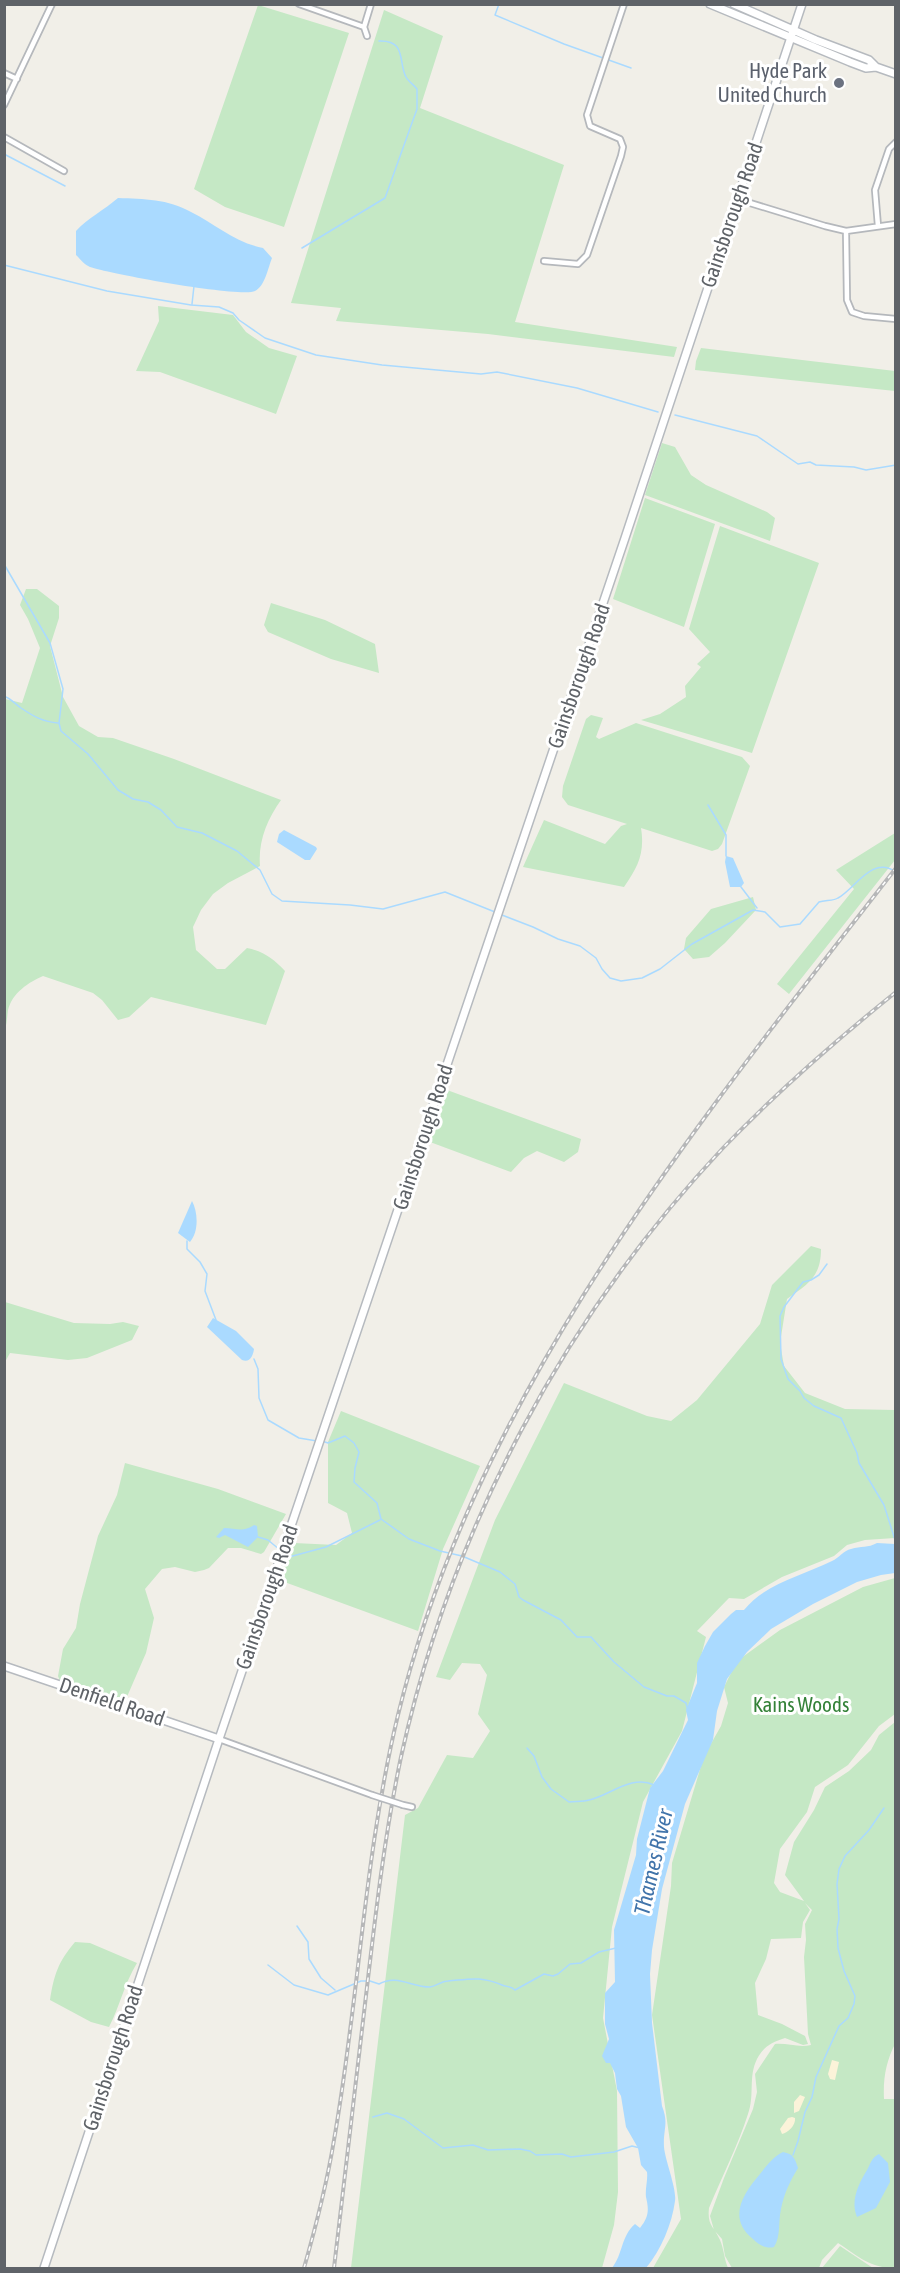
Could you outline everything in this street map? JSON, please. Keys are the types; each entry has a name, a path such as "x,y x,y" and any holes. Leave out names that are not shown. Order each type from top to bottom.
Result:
{"main road":[{"path":"710,4 792,34"},
{"path":"734,4 866,68 876,67 896,74"},
{"name":"Gainsborough Road","path":"44,2268 219,1739 369,1301 802,4"},
{"name":"Denfield Road","path":"4,1666 219,1739"}],"street":[{"path":"4,105 52,4"},
{"path":"299,4 364,27"},
{"path":"367,36 364,27 371,4"},
{"path":"544,261 578,264 587,255 621,156 623,147 620,139 590,126 587,119 624,4"},
{"path":"4,73 17,79"},
{"path":"4,137 64,171"},
{"path":"878,226 875,190 889,149 896,141"},
{"path":"737,199 846,231 896,224"},
{"path":"846,231 848,300 852,312 896,320"},
{"path":"219,1739 372,1795 412,1807"}],"green space":[{"path":"258,5 349,33 284,227 225,207 194,189"},
{"path":"384,10 443,36 420,108 564,165 515,322 677,347 674,357 488,334 336,321 341,308 291,303"},
{"path":"158,306 233,315 246,332 269,348 297,356 276,414 160,372 136,371 159,321"},
{"path":"701,348 895,371 895,391 695,370"},
{"path":"662,443 675,447 691,475 706,485 767,512 775,518 770,541 645,495"},
{"path":"645,498 715,524 684,627 613,599"},
{"path":"720,526 819,563 752,753 641,720 660,714 686,697 685,686 701,667 697,664 710,652 689,629"},
{"path":"26,589 37,589 59,606 59,618 50,646 63,697 79,726 98,737 113,738 174,759 281,800 264,831 260,848 260,866 213,894 201,910 193,927 196,950 217,969 225,969 247,948 268,956 285,971 266,1025 151,997 129,1017 118,1020 102,1000 93,993 43,976 27,985 13,998 8,1010 5,1029 5,699 22,703 40,648 20,605"},
{"path":"271,603 325,620 375,644 379,673 331,659 268,632 264,625"},
{"path":"591,715 603,718 596,737 599,739 636,723 742,757 750,766 722,844 718,849 712,851 641,828 642,845 639,859 624,887 523,867 544,820 605,844 621,826 627,824 568,805 562,797 563,786 586,719"},
{"path":"895,833 895,860 789,994 777,984 854,889 836,870"},
{"path":"753,897 756,910 709,957 693,959 684,949 686,938 711,909"},
{"path":"447,1090 581,1139 578,1152 564,1162 537,1151 524,1158 511,1172 430,1142"},
{"path":"811,1246 821,1249 819,1267 807,1284 787,1299 780,1343 784,1366 805,1393 845,1409 895,1410 895,1538 865,1540 847,1545 834,1556 782,1577 744,1599 729,1598 697,1631 706,1637 682,1731 643,1802 612,1927 603,2018 617,2091 618,2192 614,2225 602,2268 351,2268 405,1815 418,1808 447,1755 473,1758 490,1731 478,1714 487,1675 480,1664 462,1663 450,1680 436,1677 495,1520 564,1383 647,1416 671,1421 697,1400 760,1324 772,1285"},
{"path":"5,1302 74,1323 123,1322 139,1326 132,1340 87,1358 68,1360 10,1353 5,1362"},
{"path":"341,1411 480,1466 443,1549 418,1631 279,1580 294,1543 336,1545 352,1533 347,1513 328,1503 328,1442"},
{"path":"125,1463 218,1489 286,1514 261,1554 241,1548 228,1548 209,1568 204,1570 195,1572 175,1567 162,1569 145,1589 154,1618 146,1653 126,1699 126,1708 78,1692 60,1681 58,1676 63,1649 76,1628 98,1536 117,1495"},
{"name":"Kains Woods","path":"895,1578 895,1714 879,1726 848,1765 815,1787 807,1812 780,1849 774,1883 780,1892 804,1901 785,1875 794,1842 825,1787 849,1771 871,1750 879,1735 895,1722 896,2042 885,2077 884,2099 895,2099 895,2268 872,2264 838,2243 822,2260 819,2268 732,2268 725,2256 722,2239 716,2232 728,2268 653,2268 681,2219 652,2015 671,1886 672,1863 704,1756 721,1726 728,1703 724,1687 737,1661 780,1630 863,1587","holes":["805,1903 812,1910 805,1924 804,1957 808,2034 811,2045 802,2046 775,2044 755,2074 757,2092 753,2109 710,2216 714,2229 709,2219 709,2208 748,2114 754,2066 757,2059 768,2046 785,2038 803,2045 808,2044 805,2036 758,2015 755,1983 766,1959 771,1939 801,1938 803,1922 810,1910"]},
{"path":"75,1942 90,1943 137,1963 109,2027 91,2022 50,2000 58,1969 64,1956"},
{"path":"840,2246 873,2268 822,2268"}],"sand":[{"path":"832,2060 839,2062 835,2080 830,2079 828,2074"},
{"path":"800,2095 805,2097 799,2111 794,2113 794,2102"},
{"path":"788,2118 795,2118 793,2126 782,2134 780,2129"}],"water":[{"path":"118,198 156,200 174,204 235,238 263,248 272,258 261,285 255,291 227,291 148,280 88,266 76,255 76,231"},
{"path":"284,830 316,847 310,860 305,860 277,842 279,834"},
{"path":"726,856 733,858 744,883 741,887 730,887"},
{"path":"192,1201 197,1222 190,1242 178,1233"},
{"path":"213,1318 236,1331 254,1349 249,1360 242,1360 207,1327"},
{"path":"257,1526 258,1537 248,1547 225,1535 216,1537 224,1528 242,1529"},
{"name":"Thames River","path":"877,1543 895,1544 895,1573 857,1582 771,1629 747,1652 727,1679 717,1711 713,1740 685,1804 662,1889 652,1950 650,1974 652,2023 665,2117 664,2147 675,2196 674,2210 661,2245 646,2268 612,2268 630,2229 635,2224 640,2228 647,2217 648,2210 647,2172 641,2165 638,2148 626,2127 615,2073 610,2063 606,2063 602,2056 609,2039 605,2024 605,1993 615,1982 614,1930 636,1855 637,1839 650,1788 663,1771 688,1720 686,1710 697,1683 697,1663 713,1632 736,1610 744,1610 763,1593 785,1581 832,1561 848,1550"},
{"path":"783,2152 794,2157 798,2168 784,2198 776,2243 774,2247 768,2247 758,2243 745,2231 739,2214 740,2206 748,2190 770,2161"},
{"path":"879,2154 888,2163 890,2182 876,2208 857,2217 854,2205 856,2192 874,2157"}],"waterway":[{"path":"499,4 495,15 564,44 631,68"},
{"path":"302,248 385,198 417,109 417,89 406,77 398,48 394,44 379,41"},
{"path":"4,154 65,186"},
{"path":"4,265 107,291 191,305 219,307 233,313 239,320 265,338 316,355 382,365 481,374 497,372 577,388 658,412"},
{"path":"192,304 194,286"},
{"path":"675,415 757,436 798,464 810,462 816,465 866,470 896,465"},
{"path":"4,564 50,643 63,689 59,723 61,731 88,754 118,790 133,799 148,802 161,810 177,827 202,833 237,851 260,870 272,894 282,901 383,909 445,892 495,912"},
{"path":"4,696 34,716 58,723"},
{"path":"708,805 726,835 726,856"},
{"path":"502,915 580,946 596,958 610,978 621,981 642,978 660,969 692,944 753,910 765,912 780,927 800,924 819,902 838,898 872,870 879,867 896,872"},
{"path":"741,887 757,908"},
{"path":"187,1241 187,1249 200,1262 207,1274 205,1291 216,1320"},
{"path":"827,1264 819,1275 803,1282 784,1307 780,1316 781,1359 788,1379 804,1398 814,1406 841,1418 857,1453 859,1463 884,1505 896,1543"},
{"path":"254,1359 258,1369 259,1398 268,1420 299,1438 317,1441"},
{"path":"322,1441 328,1443 345,1436 354,1443 359,1452 354,1482 377,1503 381,1519 409,1539 440,1551 462,1556 500,1572 515,1584 519,1597 523,1600 561,1620 577,1637 591,1637 614,1662 644,1687 667,1696 674,1696 686,1703 688,1711"},
{"path":"284,1552 289,1557 326,1547 380,1520"},
{"path":"258,1537 268,1540 280,1550"},
{"path":"527,1748 534,1756 542,1777 551,1789 569,1802 597,1798 637,1782 654,1785"},
{"path":"793,2155 805,2112 812,2097 816,2077 839,2026 848,2018 854,2004 855,1996 844,1971 838,1948 837,1884 839,1869 845,1856 869,1830 884,1808"},
{"path":"297,1926 308,1942 309,1959 321,1978 335,1990"},
{"path":"268,1965 294,1985 328,1995 361,1981 379,1984 392,1980 430,1987 446,1981 488,1980 515,1990 544,1974 553,1976 570,1964 581,1963 599,1952 616,1948"},
{"path":"373,2117 387,2113 404,2119 443,2148 473,2145 488,2150 520,2149 536,2155 562,2154 571,2157 614,2152 632,2146 640,2148"}],"railway":[{"path":"304,2268 321,2204 334,2140 350,2034 369,1874 398,1715 434,1596 481,1482 537,1373 601,1267 671,1164 744,1064 896,868"},
{"path":"334,2268 377,1900 395,1786 423,1673 450,1590 483,1509 521,1431 564,1355 613,1283 666,1213 723,1148 764,1107 896,992"}],"place":[{"name":"Hyde Park United Church","path":"839,83"}]}
